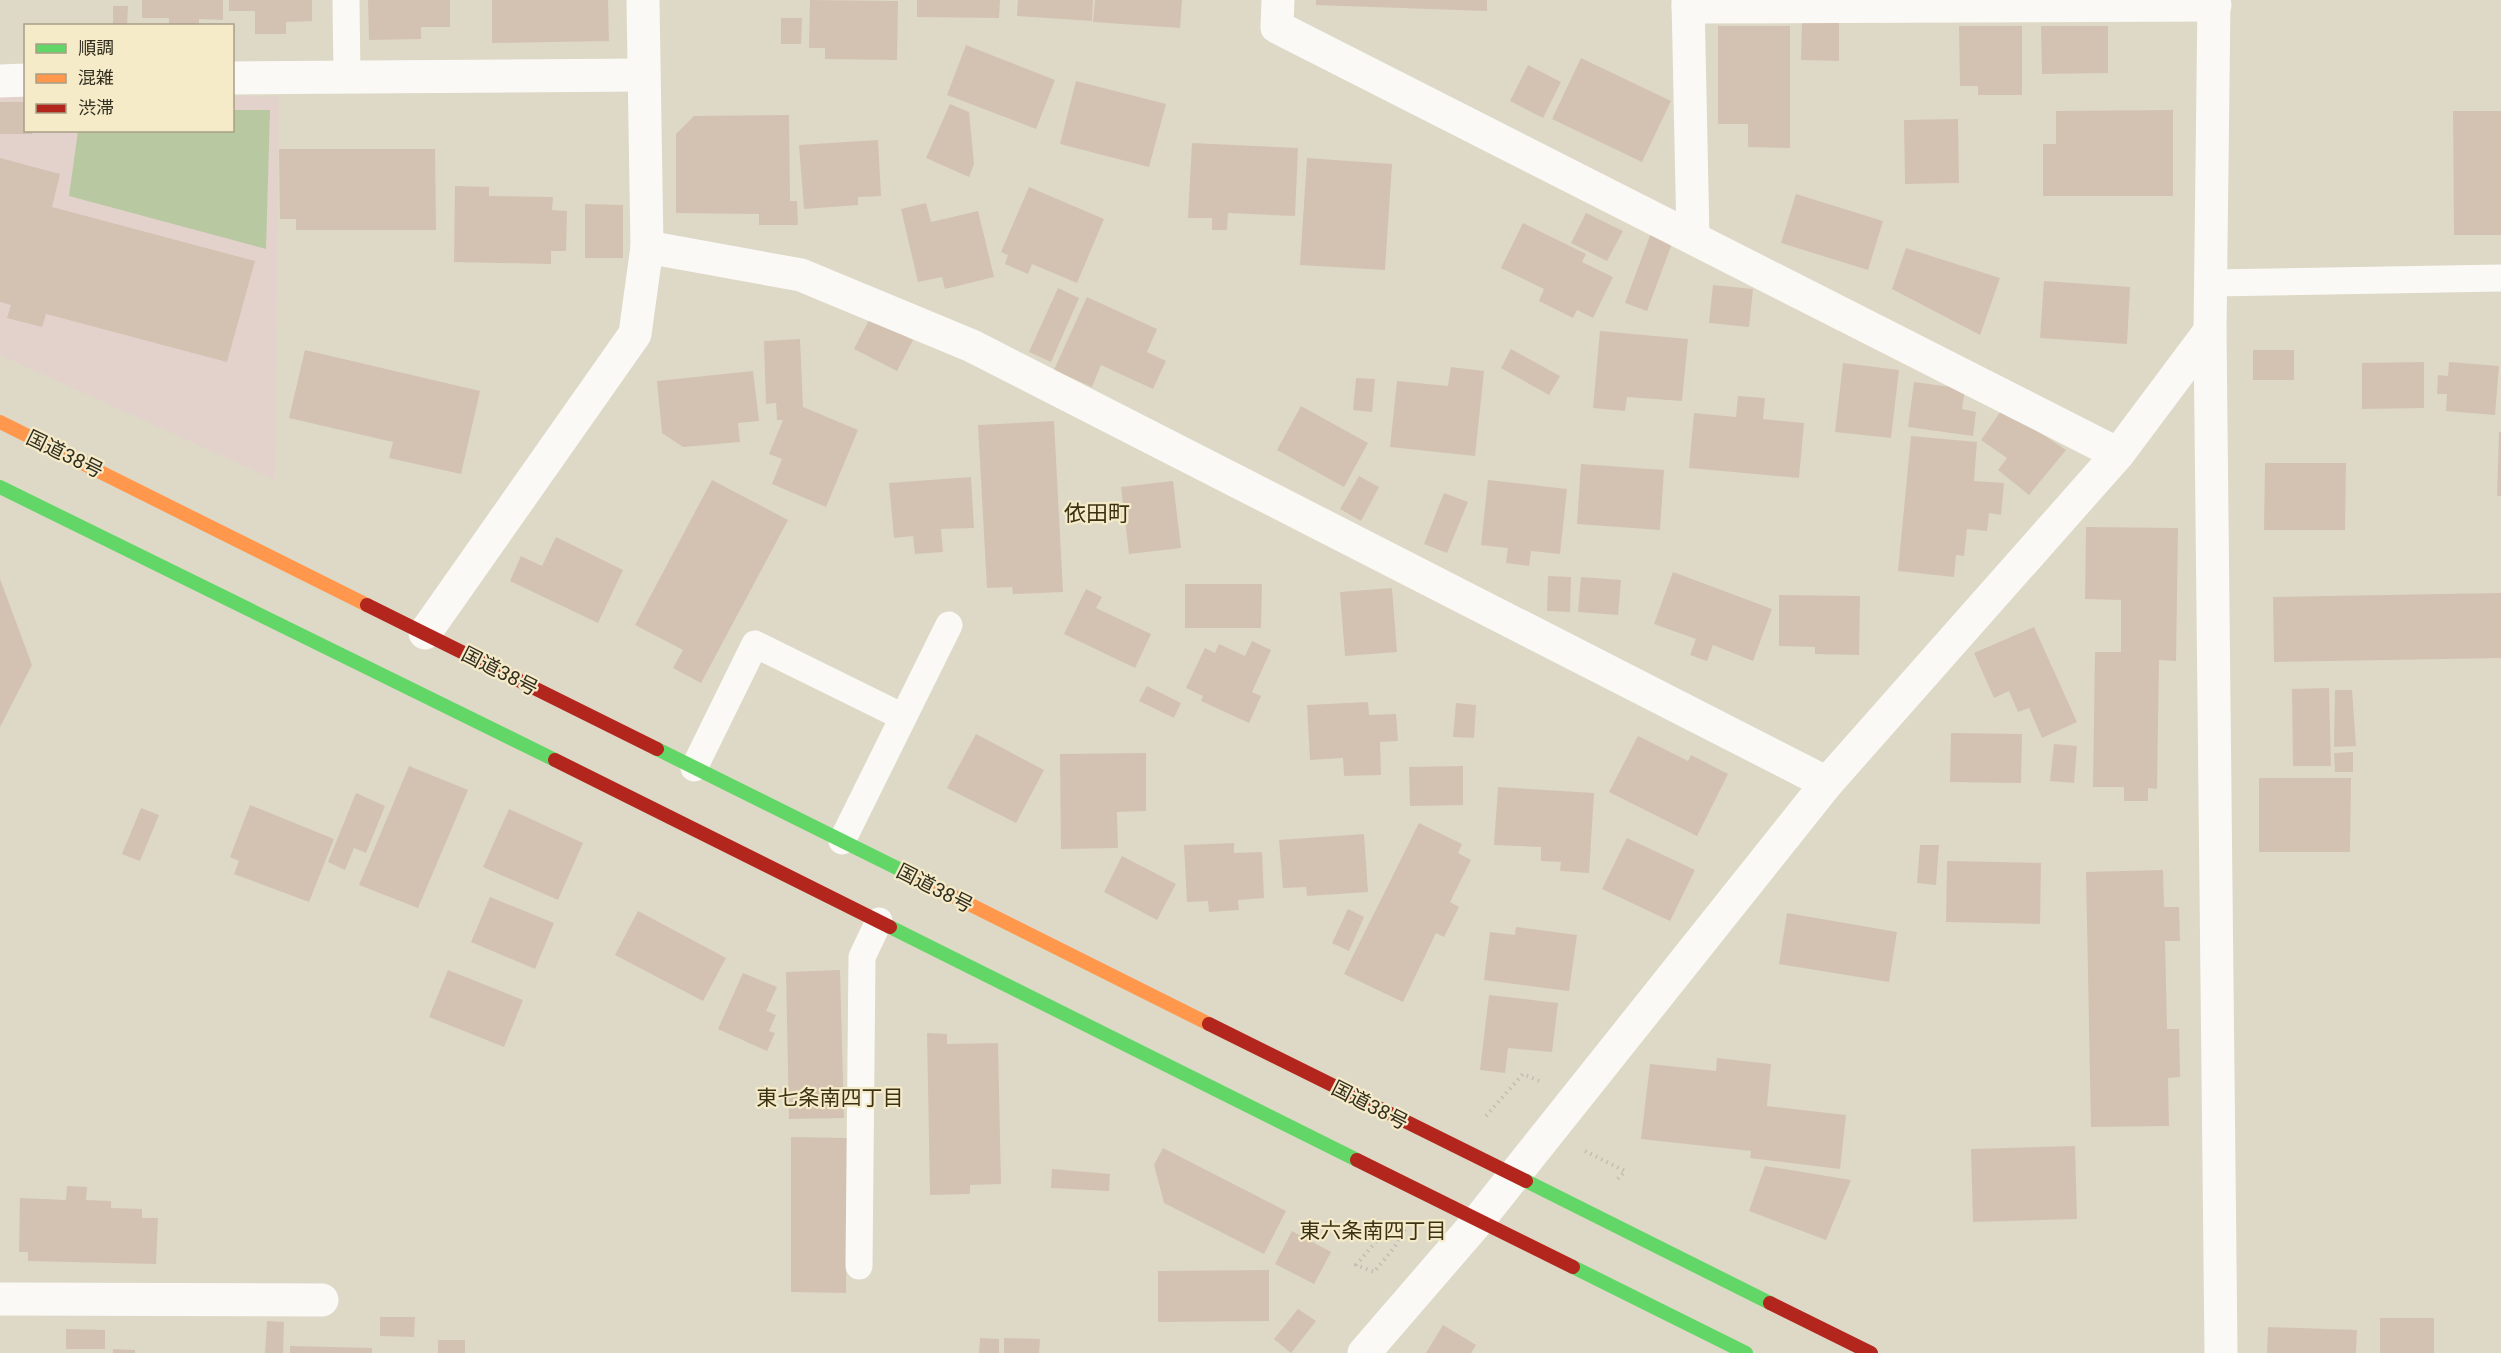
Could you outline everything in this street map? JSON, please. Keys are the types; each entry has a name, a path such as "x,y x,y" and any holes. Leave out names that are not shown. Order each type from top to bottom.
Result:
{"highway":[{"name":"国道38号","path":"0,422 1513,1177 1871,1353"},
{"path":"0,487 1746,1353"}],"street":[{"path":"425,633 635,334 646,247 643,0"},
{"path":"1278,0 1277,27 2118,454"},
{"path":"1693,238 1688,3 2215,3 2210,331 2221,1353"},
{"path":"234,78 643,75"},
{"path":"0,81 24,80"},
{"path":"646,247 801,275 972,346 1827,783"},
{"path":"1364,1353 1478,1221 1827,783 2118,454 2210,331"},
{"path":"0,1299 322,1300"}],"lane":[{"path":"346,0 347,77"},
{"path":"2210,283 2501,278"},
{"path":"842,841 949,625"},
{"path":"694,768 755,644 903,717"},
{"path":"859,1266 862,957 879,921"}],"shaded area":[{"path":"0,94 24,95 24,132 234,132 234,96 279,97 275,480 0,355"}],"green space":[{"path":"234,110 270,110 266,249 69,196 78,132 234,132"}],"building":[{"path":"142,0 223,0 223,20 199,19 199,24 169,24 169,18 142,18"},
{"path":"229,0 312,0 312,21 286,22 286,34 255,34 255,11 229,11"},
{"path":"368,0 450,0 450,27 421,27 421,39 369,40"},
{"path":"492,0 608,0 609,41 492,43"},
{"path":"810,0 898,1 897,60 825,59 825,48 809,48"},
{"path":"917,0 1000,0 999,18 917,17"},
{"path":"1018,0 1093,0 1092,21 1017,16"},
{"path":"1095,0 1182,0 1180,28 1093,22"},
{"path":"1316,0 1487,0 1487,11 1316,5"},
{"path":"113,6 128,6 127,24 113,24"},
{"path":"781,18 802,18 801,44 781,44"},
{"path":"1802,22 1839,23 1839,61 1801,60"},
{"path":"1718,26 1790,26 1790,148 1748,147 1748,124 1718,124"},
{"path":"1959,26 2022,26 2022,95 1978,95 1978,86 1960,86"},
{"path":"2041,26 2108,26 2108,73 2042,74"},
{"path":"966,45 1055,80 1036,129 947,95"},
{"path":"1581,58 1671,101 1642,162 1552,119"},
{"path":"1528,65 1561,82 1543,118 1510,101"},
{"path":"1076,81 1166,104 1149,167 1060,144"},
{"path":"0,102 24,102 24,132 32,132 32,134 0,134"},
{"path":"950,104 969,112 974,164 969,177 926,158"},
{"path":"2173,110 2173,196 2043,196 2043,144 2056,144 2056,111"},
{"path":"2453,111 2501,111 2501,235 2454,235"},
{"path":"789,115 790,201 797,201 798,225 759,225 759,214 676,213 676,134 694,116"},
{"path":"1958,119 1959,183 1905,184 1904,120"},
{"path":"878,140 881,196 858,197 858,205 804,209 799,145"},
{"path":"1192,143 1298,148 1295,216 1228,213 1227,230 1212,230 1212,218 1188,218"},
{"path":"279,149 435,149 436,230 296,230 296,219 280,219"},
{"path":"0,158 60,174 52,207 255,261 227,362 46,314 42,327 7,318 11,305 0,302"},
{"path":"1307,158 1392,164 1385,270 1300,265"},
{"path":"455,186 489,187 489,196 553,197 552,210 567,211 566,251 551,251 551,264 454,262"},
{"path":"1029,187 1104,219 1077,283 1032,264 1028,274 1005,264 1008,255 1001,252"},
{"path":"1796,194 1883,221 1868,270 1781,243"},
{"path":"926,203 931,222 978,211 994,277 945,289 942,277 918,282 901,209"},
{"path":"585,204 623,205 623,258 585,258"},
{"path":"1586,213 1623,231 1607,261 1571,243"},
{"path":"1523,223 1586,254 1582,262 1613,277 1593,318 1577,310 1573,318 1539,301 1544,289 1501,268"},
{"path":"1652,230 1674,238 1647,311 1625,303"},
{"path":"1906,248 2000,278 1980,335 1892,289"},
{"path":"2044,281 2130,287 2127,344 2040,338"},
{"path":"1713,285 1753,289 1749,327 1709,323"},
{"path":"1058,288 1079,298 1051,362 1029,352"},
{"path":"1087,297 1157,329 1147,352 1166,361 1153,389 1101,365 1092,387 1054,370"},
{"path":"870,318 913,340 897,371 854,349"},
{"path":"1600,331 1688,339 1682,401 1627,397 1625,411 1593,408"},
{"path":"800,339 803,407 858,430 826,507 772,484 782,459 769,454 783,420 777,420 776,403 766,404 764,341"},
{"path":"1511,349 1560,376 1549,395 1501,368"},
{"path":"305,350 480,391 461,474 389,458 393,442 289,418"},
{"path":"2253,350 2294,350 2294,380 2253,380"},
{"path":"2424,362 2424,408 2362,409 2362,363"},
{"path":"2449,362 2499,366 2495,415 2446,411 2447,394 2437,394 2438,375 2448,376"},
{"path":"1843,363 1899,370 1891,438 1835,432"},
{"path":"1451,367 1484,371 1475,456 1390,447 1397,381 1448,386"},
{"path":"753,371 759,421 738,423 740,442 683,447 662,433 657,381"},
{"path":"1356,378 1375,379 1372,412 1353,410"},
{"path":"1914,382 1965,389 1962,409 1976,412 1973,436 1908,427"},
{"path":"1738,396 1765,398 1763,419 1804,423 1799,478 1689,468 1694,413 1736,417"},
{"path":"1301,406 1368,443 1344,487 1277,450"},
{"path":"2003,408 2066,450 2029,495 1998,470 2007,458 1981,440"},
{"path":"1054,421 1063,592 1013,594 1012,587 987,588 978,425"},
{"path":"2499,432 2501,432 2501,496 2497,496"},
{"path":"1911,436 1977,442 1974,481 2004,483 2001,515 1989,513 1987,531 1967,529 1964,556 1956,555 1954,577 1898,571"},
{"path":"2265,463 2346,463 2345,530 2264,530"},
{"path":"1581,464 1664,470 1660,530 1577,524"},
{"path":"1359,476 1379,487 1361,521 1340,509"},
{"path":"971,477 974,528 941,529 943,552 915,554 913,536 894,538 889,483"},
{"path":"712,480 788,520 701,683 673,668 683,650 635,625"},
{"path":"1488,480 1567,489 1560,554 1531,551 1529,566 1506,563 1508,548 1481,545"},
{"path":"1173,481 1181,548 1129,554 1121,487"},
{"path":"1444,493 1468,502 1447,553 1424,544"},
{"path":"2086,527 2178,528 2176,661 2159,660 2157,789 2148,788 2148,801 2124,801 2124,787 2093,787 2095,652 2121,652 2121,600 2085,599"},
{"path":"556,537 623,570 598,623 510,581 521,556 542,566"},
{"path":"1673,572 1772,609 1753,661 1713,645 1707,661 1690,655 1696,639 1654,624"},
{"path":"1548,576 1571,577 1570,612 1547,611"},
{"path":"1581,577 1621,580 1618,615 1578,612"},
{"path":"0,579 32,665 0,727"},
{"path":"1185,584 1262,584 1261,628 1185,628"},
{"path":"1392,588 1397,652 1345,656 1340,592"},
{"path":"1086,589 1102,597 1096,608 1151,634 1135,668 1064,634"},
{"path":"2501,593 2501,658 2274,662 2273,597"},
{"path":"1779,595 1860,596 1859,655 1815,654 1815,647 1779,646"},
{"path":"2034,627 2077,722 2042,738 2029,708 2018,712 2009,691 1994,698 1974,653"},
{"path":"1252,641 1271,650 1252,692 1261,696 1249,723 1201,701 1203,696 1186,688 1205,648 1215,653 1219,644 1245,656"},
{"path":"1147,686 1181,703 1174,718 1139,701"},
{"path":"2329,688 2331,766 2293,766 2292,689"},
{"path":"2335,690 2352,690 2356,746 2334,747"},
{"path":"1368,702 1369,715 1396,714 1398,741 1380,742 1381,775 1344,776 1343,758 1310,760 1307,705"},
{"path":"1456,703 1476,705 1474,738 1453,737"},
{"path":"1951,733 2022,734 2021,783 1950,782"},
{"path":"976,734 1044,770 1016,823 947,788"},
{"path":"1638,736 1688,761 1691,755 1728,774 1697,836 1609,792"},
{"path":"2054,744 2077,746 2074,783 2050,781"},
{"path":"2353,752 2353,772 2335,772 2334,753"},
{"path":"1146,753 1146,811 1117,812 1118,848 1061,849 1060,754"},
{"path":"409,766 468,790 418,908 359,885"},
{"path":"1463,766 1463,805 1410,806 1409,767"},
{"path":"2259,778 2351,778 2350,852 2259,852"},
{"path":"1498,787 1594,793 1589,873 1560,871 1561,862 1541,861 1541,847 1494,845"},
{"path":"356,793 385,806 366,853 354,848 345,870 328,862"},
{"path":"250,805 334,839 309,902 234,874 239,861 230,857"},
{"path":"141,808 159,815 140,861 122,854"},
{"path":"509,809 583,843 558,900 483,867"},
{"path":"1419,823 1462,844 1458,853 1471,860 1450,902 1459,907 1444,937 1436,933 1403,1002 1344,974"},
{"path":"1364,834 1368,892 1307,896 1306,887 1283,888 1279,840"},
{"path":"1627,838 1695,870 1670,921 1602,889"},
{"path":"1234,843 1234,853 1262,852 1264,898 1238,900 1239,910 1209,912 1208,901 1187,902 1184,845"},
{"path":"1920,845 1939,845 1936,885 1917,883"},
{"path":"1122,856 1176,884 1157,920 1104,892"},
{"path":"1947,861 2041,863 2040,924 1946,922"},
{"path":"2163,870 2164,907 2179,907 2180,941 2165,941 2167,1029 2179,1029 2180,1077 2168,1078 2169,1126 2091,1127 2086,872"},
{"path":"490,897 554,923 535,969 471,942"},
{"path":"1348,909 1364,917 1349,951 1332,943"},
{"path":"638,911 726,958 703,1001 615,955"},
{"path":"1787,913 1897,932 1889,982 1779,964"},
{"path":"1516,927 1577,935 1569,991 1484,980 1490,932 1515,935"},
{"path":"448,970 523,1000 504,1047 429,1017"},
{"path":"840,970 844,1118 789,1119 786,972"},
{"path":"743,973 777,987 766,1011 776,1015 769,1031 775,1033 767,1051 718,1029"},
{"path":"1489,995 1558,1003 1552,1052 1508,1048 1505,1073 1480,1070"},
{"path":"927,1033 947,1034 947,1044 998,1043 1001,1184 970,1185 970,1194 930,1195"},
{"path":"1717,1058 1771,1064 1767,1106 1846,1115 1840,1169 1750,1158 1751,1151 1641,1139 1650,1064 1716,1071"},
{"path":"791,1137 847,1138 846,1293 791,1292"},
{"path":"2075,1146 2077,1219 1973,1222 1971,1149"},
{"path":"1163,1148 1286,1211 1264,1254 1164,1203 1154,1165"},
{"path":"1765,1166 1851,1180 1826,1240 1749,1211"},
{"path":"1052,1169 1110,1174 1109,1191 1051,1188"},
{"path":"67,1186 87,1187 86,1200 111,1201 111,1208 142,1209 142,1218 158,1218 156,1264 28,1261 28,1252 19,1252 20,1198 66,1200"},
{"path":"1292,1231 1331,1252 1314,1284 1275,1264"},
{"path":"1269,1270 1269,1321 1158,1322 1158,1271"},
{"path":"1298,1309 1316,1321 1291,1353 1274,1339"},
{"path":"380,1317 415,1317 414,1337 380,1336"},
{"path":"2380,1318 2434,1318 2434,1353 2380,1353"},
{"path":"267,1321 284,1322 283,1353 265,1353"},
{"path":"1443,1325 1476,1345 1471,1353 1426,1353"},
{"path":"2268,1327 2357,1330 2356,1353 2267,1353"},
{"path":"66,1329 105,1330 105,1349 66,1349"},
{"path":"980,1338 999,1339 999,1353 979,1353"},
{"path":"1004,1338 1040,1339 1039,1353 1004,1353"},
{"path":"438,1340 465,1340 465,1353 438,1353"},
{"path":"290,1346 372,1348 372,1353 290,1353"},
{"path":"113,1349 135,1350 135,1353 113,1353"}],"traffic: fast":[{"path":"0,487 555,760"},
{"path":"657,749 919,879"},
{"path":"890,927 1357,1160"},
{"path":"1526,1181 1770,1303"},
{"path":"1573,1267 1746,1353"}],"traffic: slow":[{"path":"0,422 367,605"},
{"path":"919,879 1209,1024"}],"traffic: jam":[{"path":"367,605 657,749"},
{"path":"555,760 890,927"},
{"path":"1209,1024 1526,1181"},
{"path":"1357,1160 1573,1267"},
{"path":"1770,1303 1871,1353"}],"district":[{"name":"依田町","path":"1097,513"},
{"name":"東七条南四丁目","path":"830,1098"},
{"name":"東六条南四丁目","path":"1373,1231"}]}
